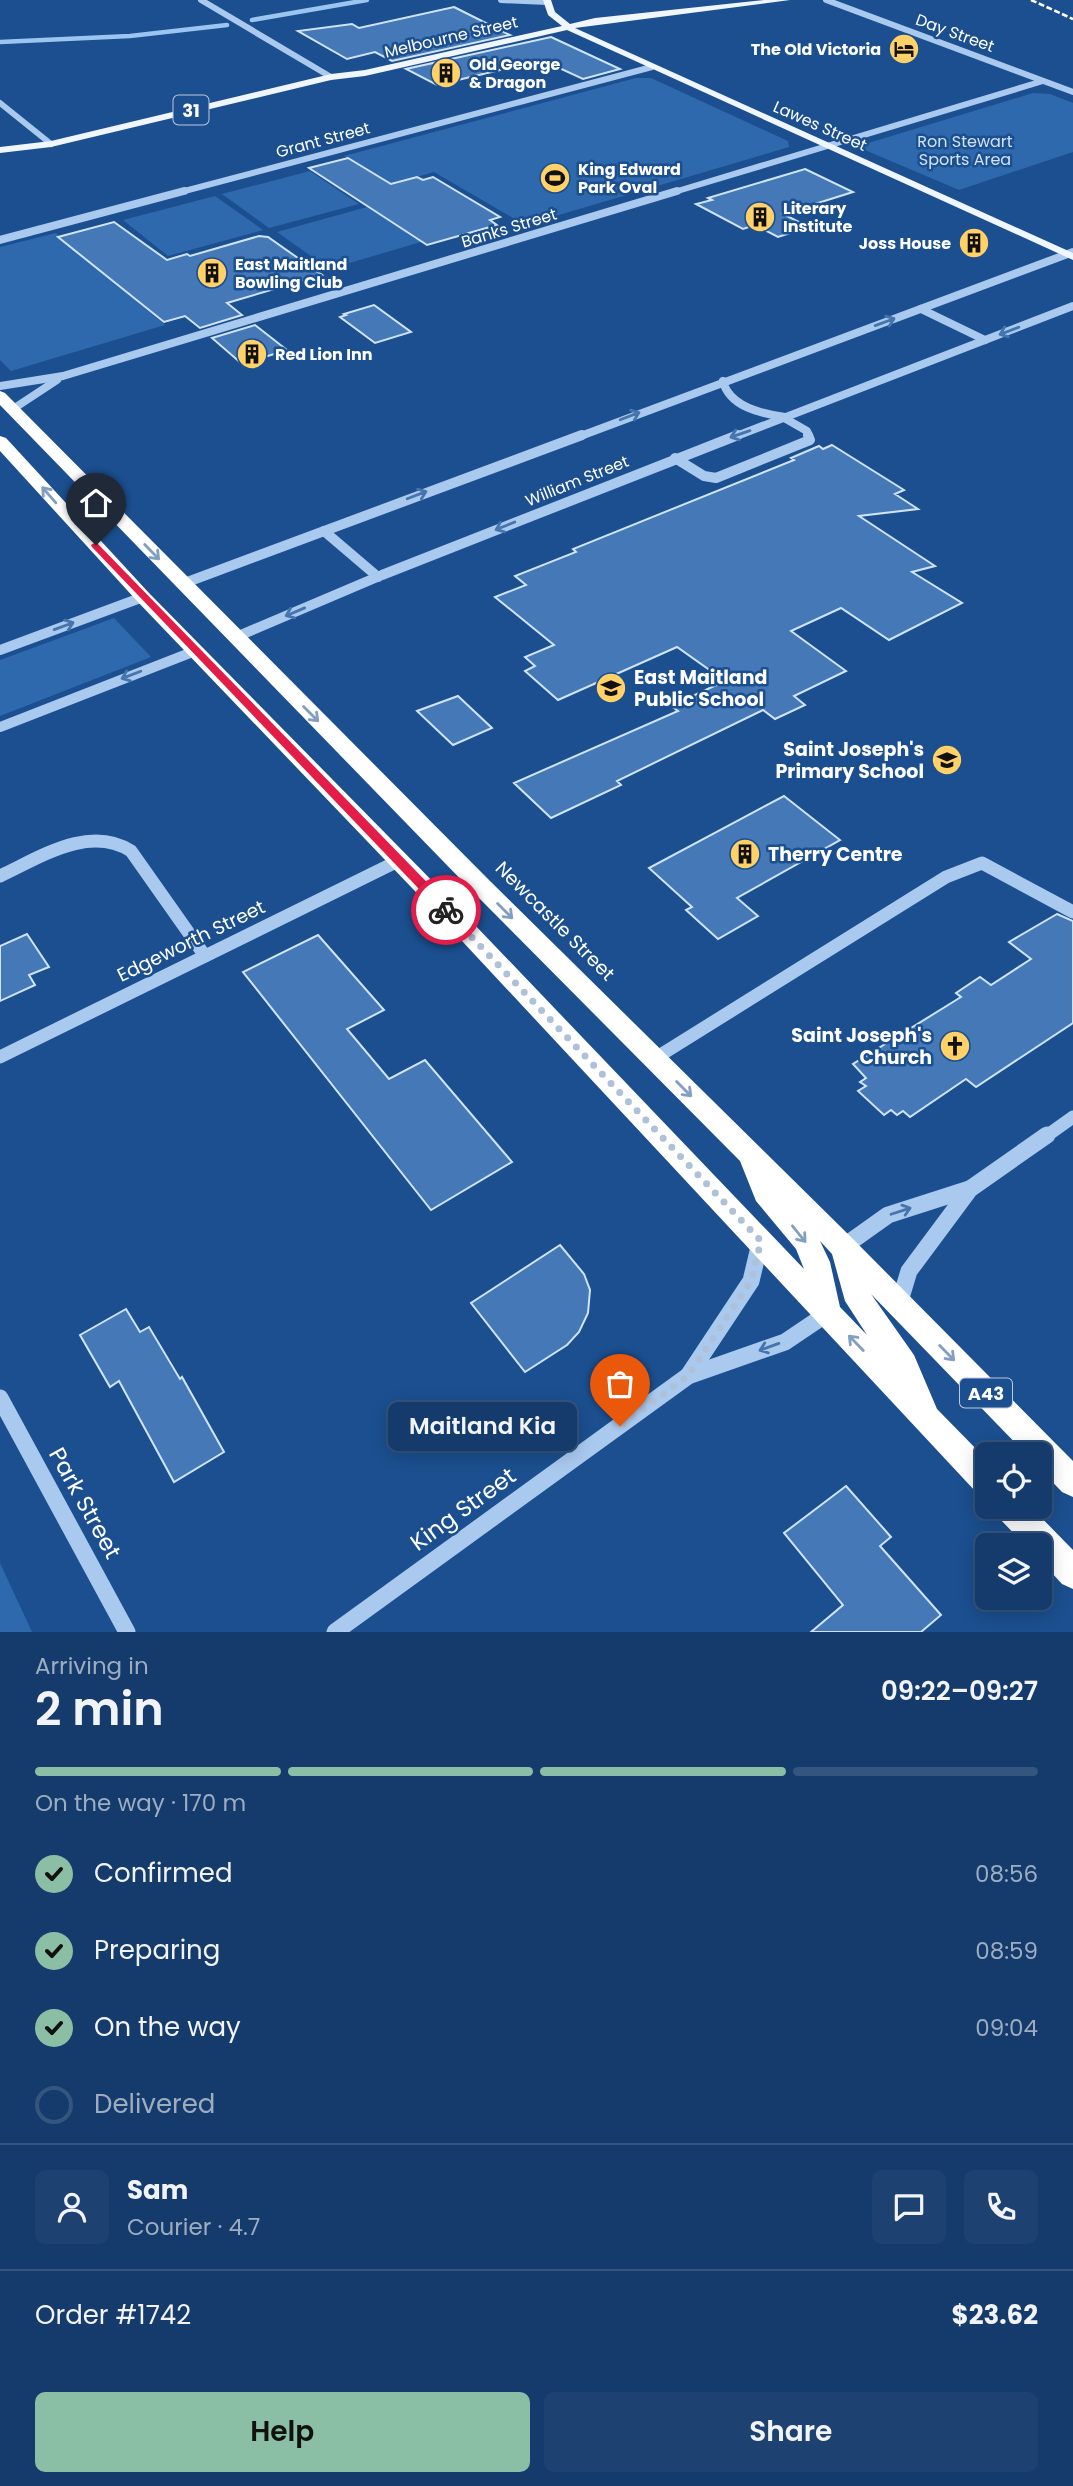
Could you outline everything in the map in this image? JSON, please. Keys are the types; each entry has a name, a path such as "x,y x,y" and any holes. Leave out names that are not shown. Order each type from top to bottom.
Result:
{"highway":[{"name":"Newcastle Street","path":"6,402 182,584 843,1247 1073,1482"},
{"path":"0,441 143,597 398,860 975,1469"},
{"path":"751,1156 765,1193 806,1241 816,1262 828,1314"},
{"path":"843,1247 859,1301 904,1364 932,1424"},
{"path":"1021,1519 1073,1573"}],"main road":[{"name":"Melbourne Street","path":"331,77 355,66 556,19 713,0"},
{"name":"Melbourne Street","path":"0,150 51,144 331,77 365,73 566,26 638,15 786,0"},
{"path":"547,1 556,19"},
{"name":"Lawes Street","path":"556,19 652,67 1071,254"},
{"name":"Melbourne Street","path":"0,162 22,157 51,144"}],"street":[{"path":"201,0 331,77"},
{"path":"496,12 501,0 547,1"},
{"name":"Day Street","path":"826,0 1073,92"},
{"name":"Grant Street","path":"0,240 652,67"},
{"name":"Banks Street","path":"6,402 63,376 1043,80"},
{"path":"0,103 51,144"},
{"path":"182,584 1071,254"},
{"name":"William Street","path":"236,637 377,577 675,458 788,418 1073,306"},
{"path":"921,309 985,340"},
{"name":"Banks Street","path":"0,386 63,376"},
{"path":"675,458 704,476 721,477 810,440 807,431 788,418 754,411 727,394 723,381"},
{"path":"324,531 377,577"},
{"path":"0,650 143,597"},
{"path":"0,727 195,651"},
{"path":"0,876 87,839 107,839 121,843 131,851 205,956"},
{"name":"Edgeworth Street","path":"0,1057 398,860"},
{"path":"654,1059 946,877 982,863 1073,912"},
{"path":"843,1247 888,1215 970,1189 1073,1117"},
{"path":"899,1304 909,1271 970,1189"},
{"name":"King Street","path":"688,1376 751,1281 761,1241"},
{"name":"King Street","path":"335,1632 688,1376 785,1342 828,1314"},
{"name":"Park Street","path":"0,1398 127,1632"}],"green space":[{"path":"636,78 651,78 788,141 789,147 525,225 434,172 389,185 344,156"},
{"name":"Ron Stewart Sports Area","path":"1033,93 1050,94 1073,103 1073,152 959,190 865,150 862,145"},
{"path":"310,171 359,204 269,228 222,194"},
{"path":"215,196 263,230 168,256 123,220"},
{"path":"367,207 421,242 329,269 277,232"},
{"path":"56,233 165,325 11,371 0,360 0,247"},
{"path":"114,618 151,657 0,716 0,660"},
{"path":"0,1563 32,1632 0,1632"}],"building":[{"path":"454,7 510,35 392,61 375,52 347,59 298,31 352,24 359,28"},
{"path":"551,37 620,69 583,79 542,60 437,85 406,69"},
{"path":"348,158 391,184 417,177 423,180 433,177 500,217 490,220 497,225 427,245 309,168"},
{"path":"805,169 853,192 783,214 809,227 778,237 755,225 743,229 696,204 712,200 708,198"},
{"name":"East Maitland Bowling Club","path":"114,222 167,260 259,236 268,237 322,275 227,303 242,315 200,328 185,316 164,322 58,237"},
{"path":"374,305 411,332 375,343 340,317"},
{"name":"Red Lion Inn","path":"255,325 287,350 242,364 212,338"},
{"path":"832,445 904,490 895,494 918,509 859,516 935,566 912,572 962,603 889,640 841,608 791,631 846,671 794,696 805,705 775,719 763,710 617,781 621,785 551,818 514,783 678,711 671,706 725,681 677,647 558,700 525,671 535,666 525,657 554,645 495,597 526,585 515,576 576,552 573,549 794,460 791,458 819,446 823,449"},
{"path":"458,696 492,728 453,745 417,711"},
{"name":"Therry Centre","path":"784,796 840,840 737,898 758,916 718,939 686,910 692,907 649,868"},
{"name":"Saint Joseph's Church","path":"1057,914 1073,921 1073,1023 976,1087 966,1079 910,1117 903,1111 897,1115 891,1110 884,1115 858,1091 866,1086 860,1082 866,1078 853,1064 961,997 956,993 980,977 991,985 1031,959 1009,942"},
{"path":"27,934 49,967 29,975 35,985 0,1001 0,946"},
{"path":"318,935 384,1010 347,1029 389,1079 425,1060 512,1162 431,1210 243,972"},
{"path":"560,1245 584,1274 590,1290 588,1313 579,1332 567,1345 525,1372 471,1303"},
{"path":"126,1309 140,1332 149,1327 180,1379 182,1377 224,1452 174,1482 119,1381 110,1387 80,1335"},
{"path":"846,1486 891,1537 880,1546 941,1615 921,1632 811,1632 843,1605 784,1533"}],"waterway":[{"path":"252,20 367,0"},
{"path":"0,42 130,36 227,25"}],"railway":[{"path":"1031,0 1073,19"}],"way so far":[{"path":"446,910 761,1241 751,1281 744,1294 688,1376 620,1426"}],"place":[{"name":"The Old Victoria","path":"904,49"},
{"name":"Old George & Dragon","path":"446,73"},
{"name":"King Edward Park Oval","path":"555,178"},
{"name":"Literary Institute","path":"760,217"},
{"name":"Joss House","path":"974,243"},
{"name":"East Maitland Bowling Club","path":"212,273"},
{"name":"Red Lion Inn","path":"252,354"},
{"name":"East Maitland Public School","path":"611,688"},
{"name":"Saint Joseph's Primary School","path":"947,760"},
{"name":"Therry Centre","path":"745,854"},
{"name":"Saint Joseph's Church","path":"955,1046"},
{"name":"Maitland Kia","path":"620,1426"}],"route":[{"path":"96,545 446,910"}]}
